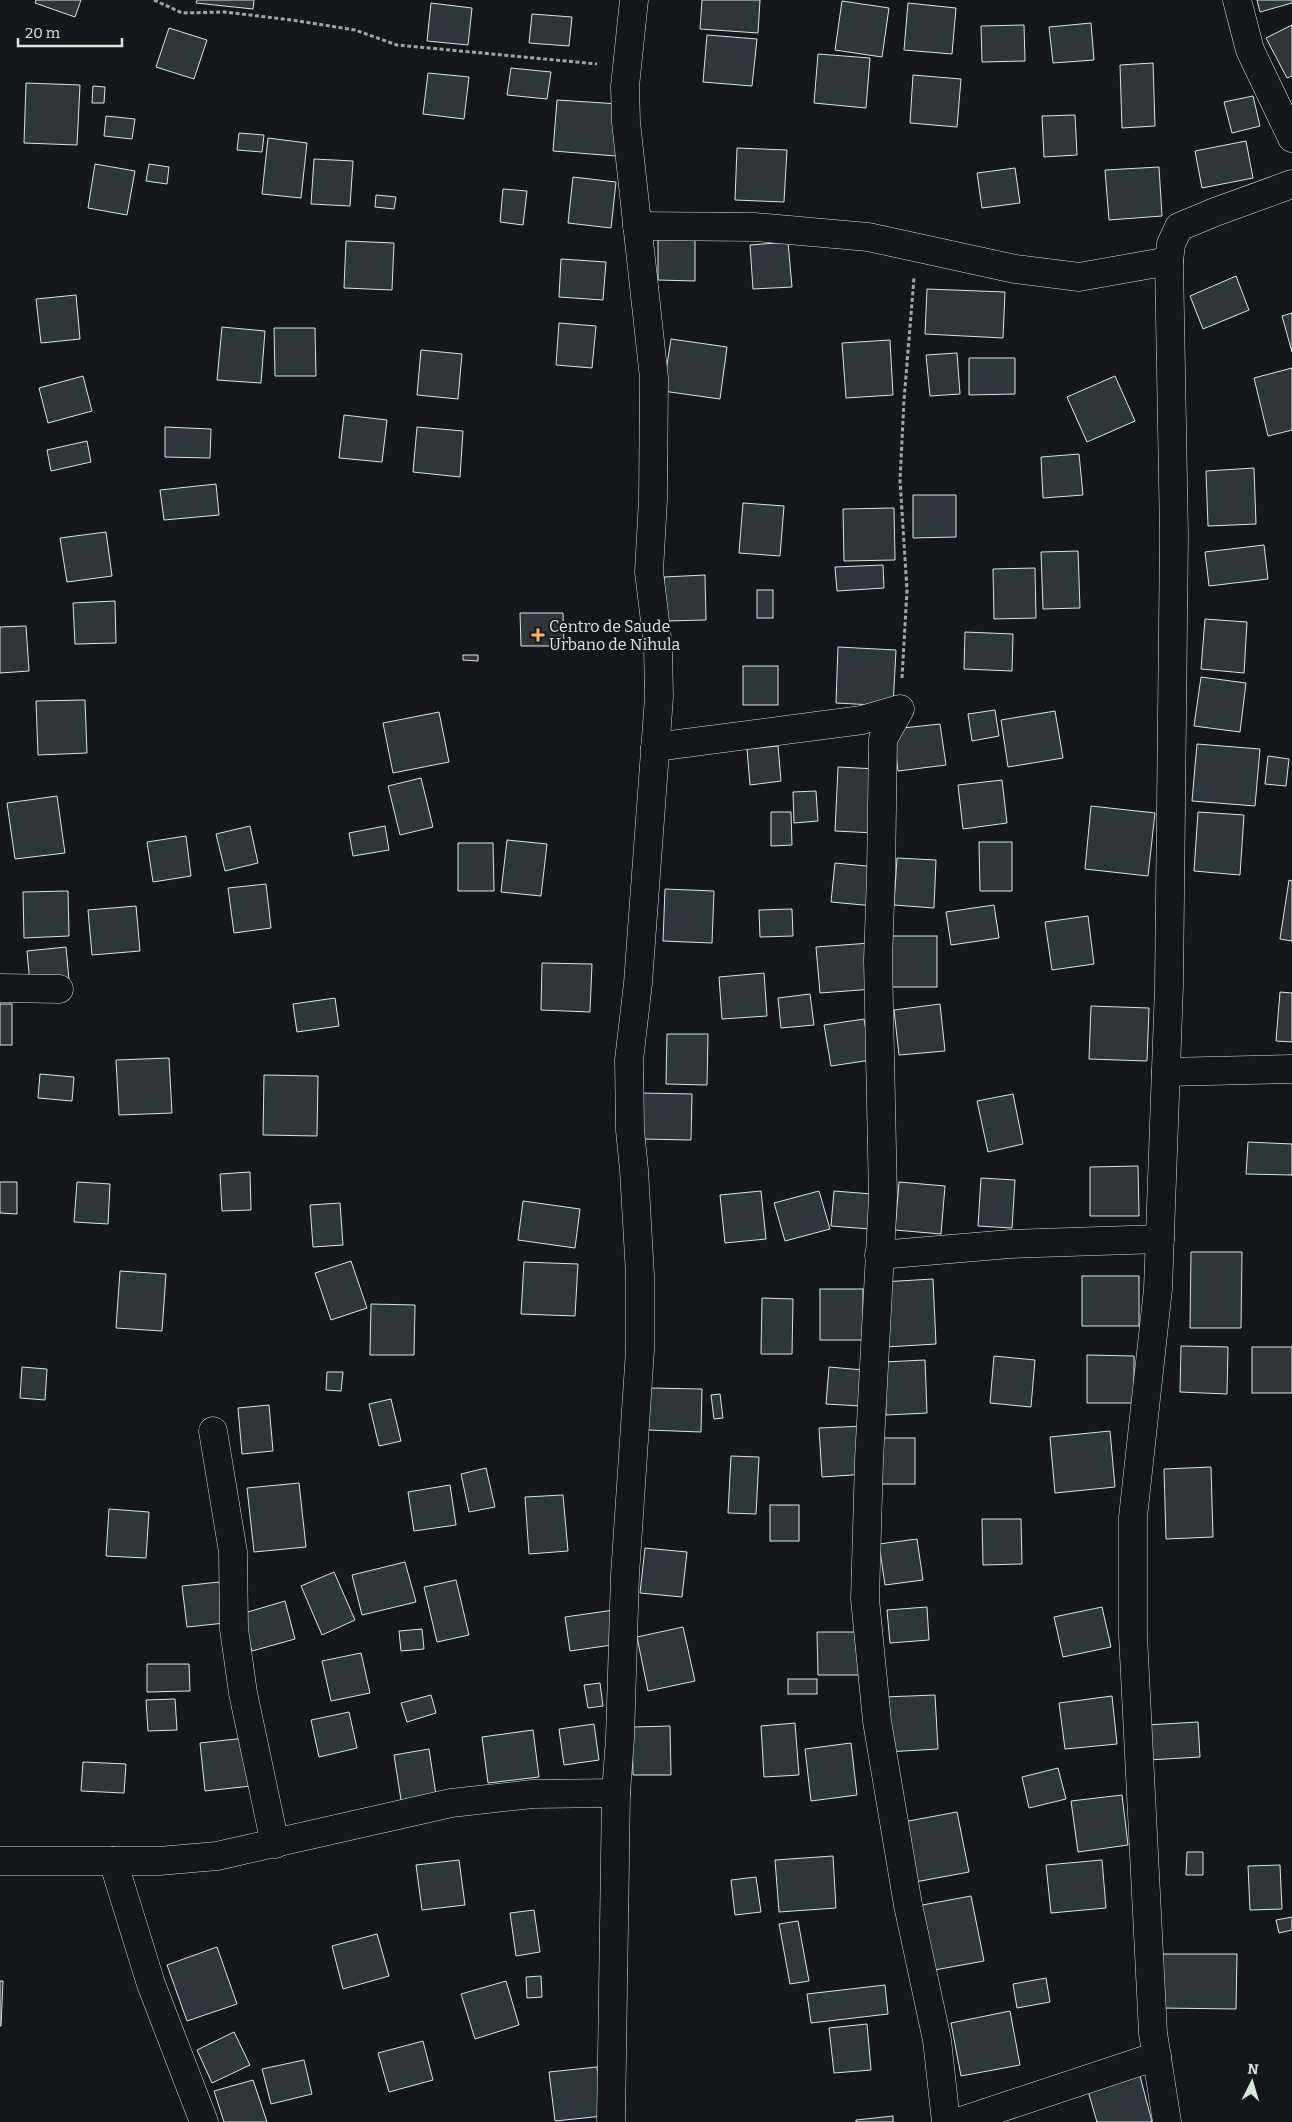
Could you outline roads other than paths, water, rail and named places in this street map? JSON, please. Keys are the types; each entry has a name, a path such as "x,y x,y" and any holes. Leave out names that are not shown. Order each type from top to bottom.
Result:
{"street":[{"path":"611,2122 616,1793 620,1738 625,1575 640,1350 640,1275 630,1130 629,1060 638,982 659,697 658,646 649,572 653,499 654,378 626,122 625,86 634,0"},
{"path":"1237,0 1250,50 1292,138"},
{"path":"1167,2122 1153,2033 1133,1635 1133,1536 1158,1289 1169,986 1174,535 1169,261 1171,244 1179,228 1215,212 1292,184"},
{"path":"638,226 755,228 868,237 1015,269 1078,277 1169,261"},
{"path":"655,747 862,720 900,709 883,739 878,960 883,1197 869,1460 865,1599 877,1721 908,1905 937,2040 946,2122"},
{"path":"0,988 59,989"},
{"path":"1166,1072 1292,1068"},
{"path":"880,1255 1010,1244 1160,1239"},
{"path":"213,1431 233,1552 234,1629 243,1693 275,1844"},
{"path":"0,1861 159,1861 217,1856 451,1803 533,1794 616,1793"},
{"path":"113,1861 151,1984 204,2122"},
{"path":"958,2122 1157,2056"}],"place":[{"name":"Centro de Saude Urbano de Nihula","path":"538,635"}]}
